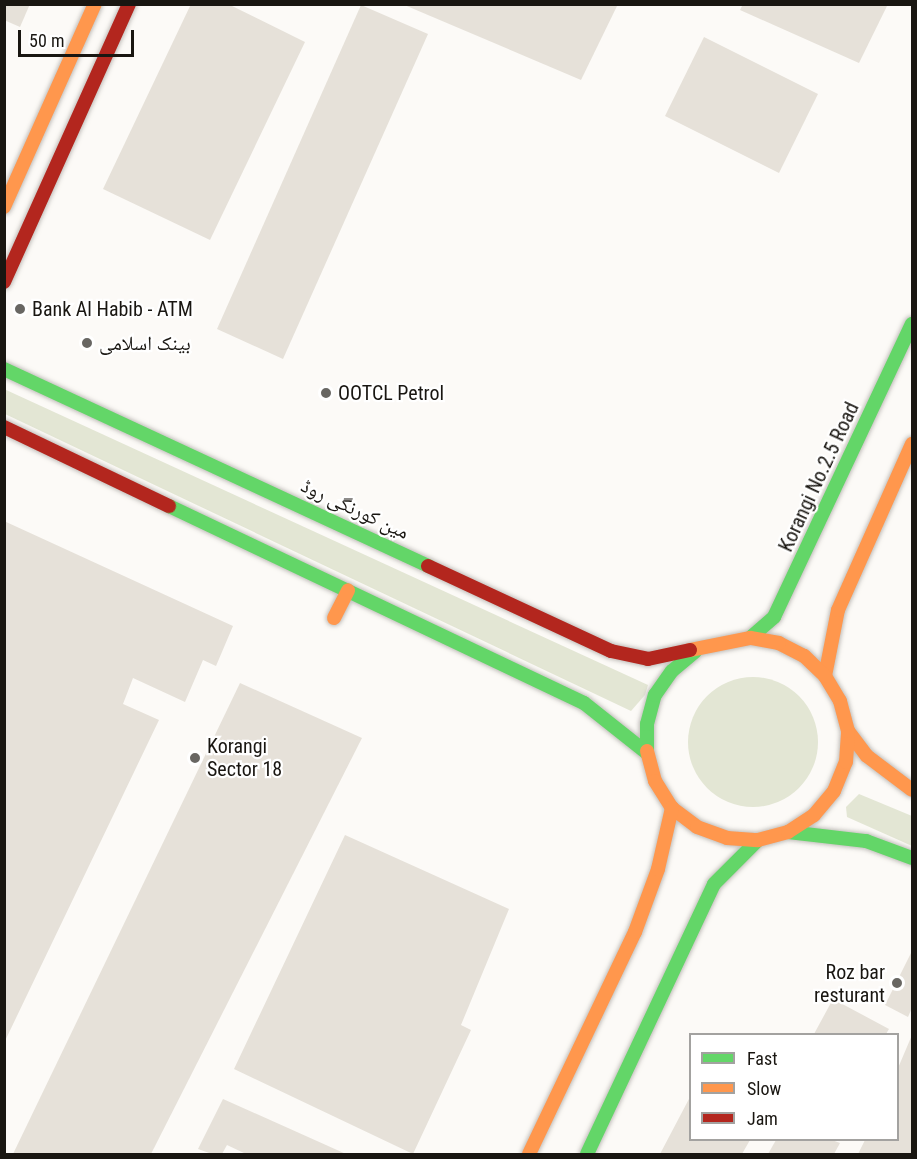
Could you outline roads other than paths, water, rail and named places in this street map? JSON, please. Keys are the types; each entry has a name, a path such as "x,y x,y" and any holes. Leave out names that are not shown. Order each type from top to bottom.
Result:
{"main road":[{"path":"4,207 95,4"},
{"path":"4,282 129,4"},
{"name":"Korangi No.2.5 Road","path":"750,638 774,617 912,324"},
{"name":"مین کورنگی روڈ","path":"4,369 611,651 648,659 694,652"},
{"path":"4,427 584,703 646,753"},
{"path":"825,676 838,610 912,444"},
{"path":"334,618 348,590"},
{"path":"750,638 787,648 825,676 840,701 848,731 846,762 834,791 814,815 788,832 758,840 727,838 707,831 672,808 655,782 646,753 646,724 655,695 672,671 694,652 750,638"},
{"path":"848,731 867,756 912,790"},
{"path":"529,1155 635,932 658,869 672,808"},
{"path":"788,832 866,841 912,858"},
{"path":"587,1155 680,948 714,884 758,840"}],"place":[{"name":"Bank Al Habib - ATM","path":"20,309"},
{"name":"بینک اسلامی","path":"87,343"},
{"name":"OOTCL Petrol","path":"326,393"},
{"name":"Korangi Sector 18","path":"195,758"},
{"name":"Roz bar resturant","path":"897,983"}]}
